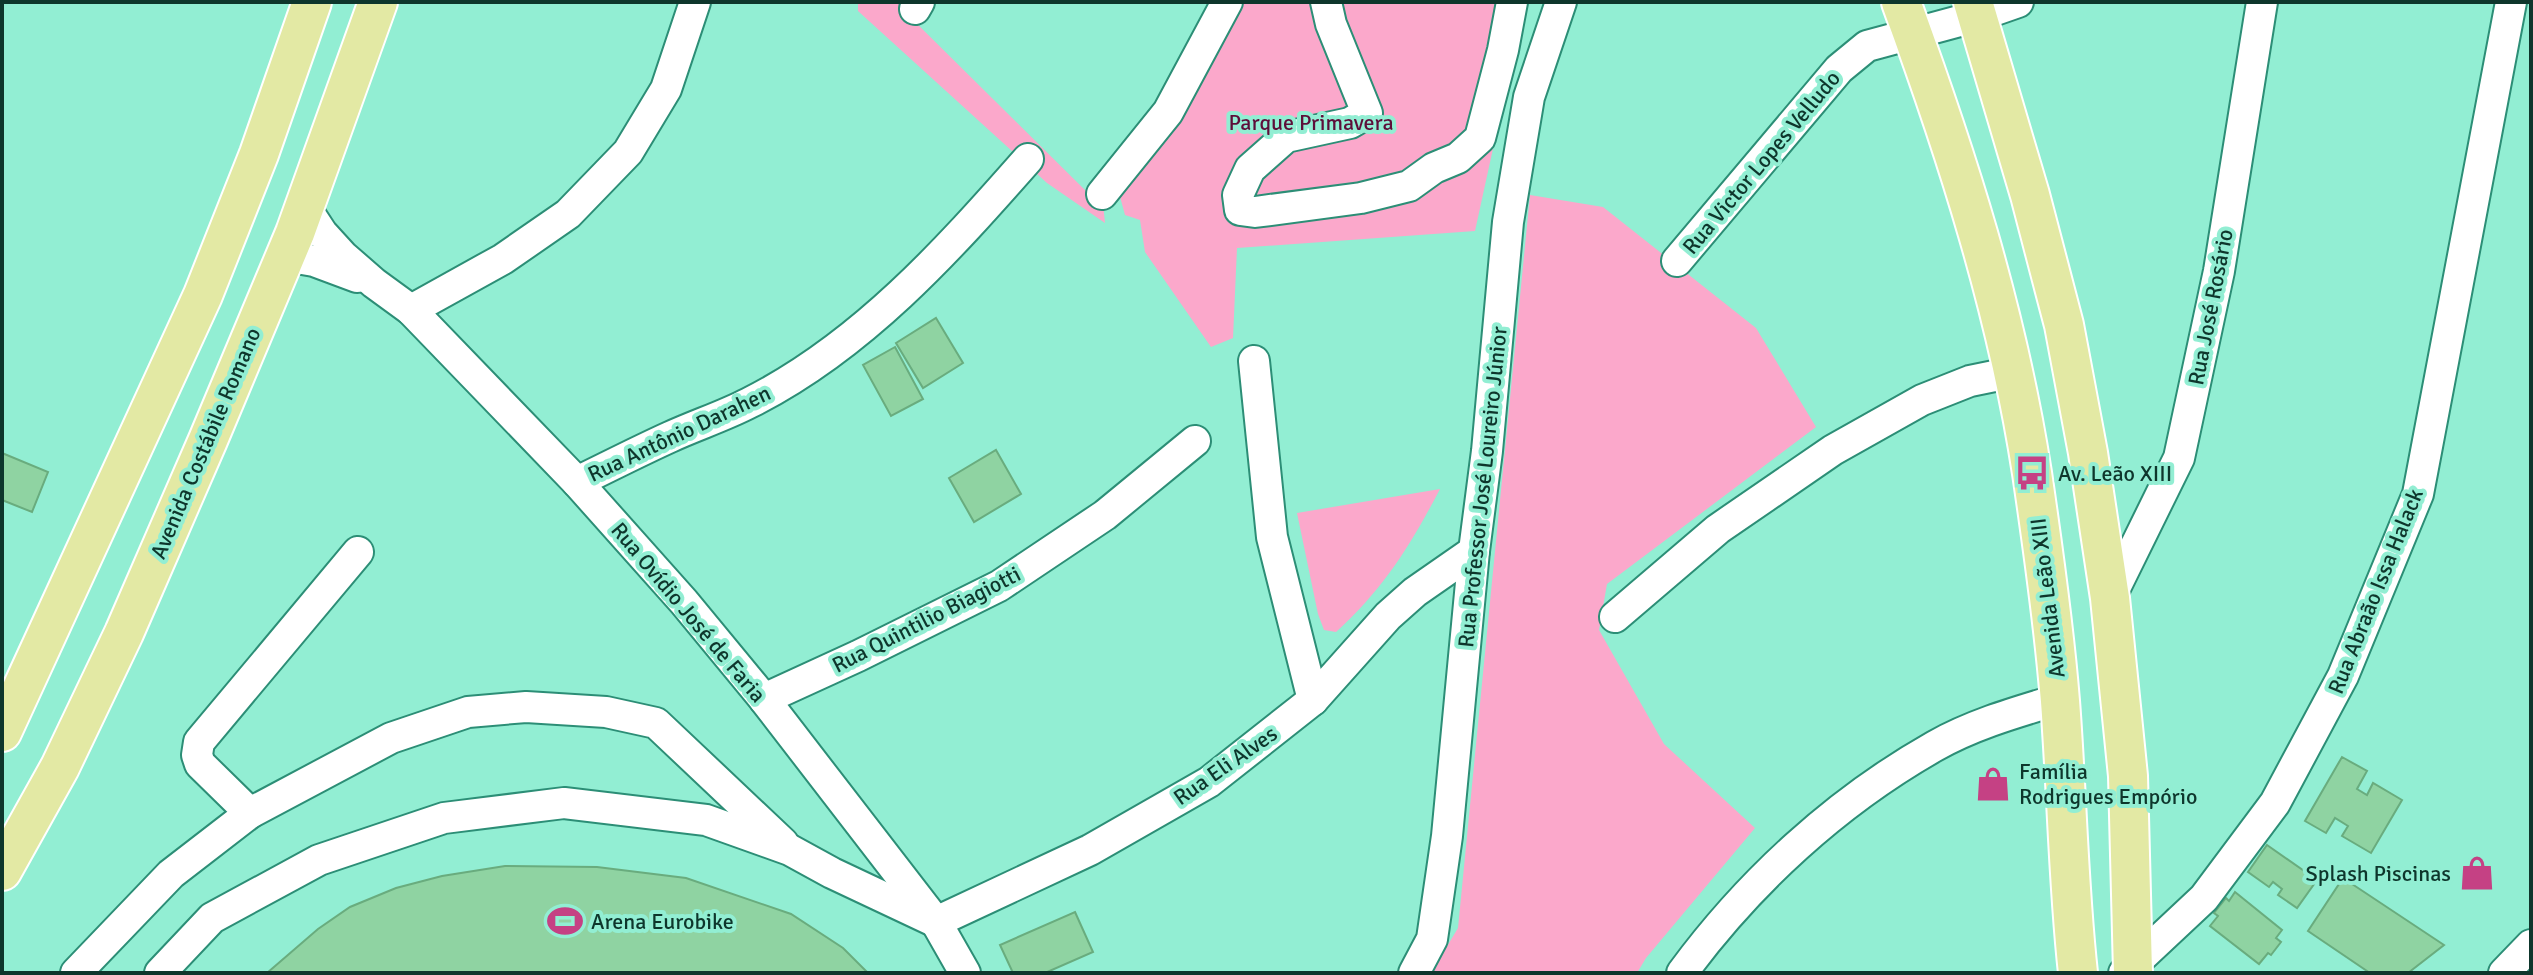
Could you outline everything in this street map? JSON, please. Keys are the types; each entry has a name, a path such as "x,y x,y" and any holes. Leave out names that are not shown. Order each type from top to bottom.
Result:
{"main road":[{"path":"2,732 203,295 259,154 312,2"},
{"name":"Avenida Costábile Romano","path":"2,871 60,767 124,633 285,256 378,2"},
{"path":"1976,9 2064,325 2088,453 2110,598 2128,776 2130,971"},
{"name":"Avenida Leão XIII","path":"1906,17 1982,242 2014,372 2032,473 2060,699 2078,973"},
{"path":"259,154 289,160 303,174 308,198"},
{"path":"231,226 257,247 285,256"}],"street":[{"path":"411,310 503,259 568,214 628,152 666,89 695,2"},
{"path":"1102,194 1168,112 1227,2"},
{"path":"1326,2 1331,24 1367,113 1350,123 1286,137 1250,169 1238,195 1240,210 1255,212 1361,198 1409,186 1434,168 1458,158 1480,138 1512,2"},
{"name":"Rua Professor José Loureiro Júnior","path":"1414,973 1432,939 1447,836 1508,222 1529,97 1561,2"},
{"name":"Rua Victor Lopes Velludo","path":"1677,261 1839,69 1867,46 1906,17 2018,2"},
{"name":"Rua José Rosário","path":"2110,598 2179,458 2219,271 2262,2"},
{"name":"Rua Abraão Issa Halack","path":"2130,971 2204,898 2275,803 2343,676 2418,494 2511,2"},
{"name":"Rua Antônio Darahen","path":"577,482 750,403 816,364 886,308 944,254 1028,159"},
{"name":"Rua Ovídio José de Faria","path":"308,198 322,233 343,256 411,310 577,482 684,602 764,699 936,922 965,973"},
{"name":"Rua Ovídio José de Faria","path":"285,256 314,261 374,283"},
{"path":"1254,361 1272,537 1313,700"},
{"path":"1615,617 1718,529 1833,450 1922,400 1970,381 2014,372"},
{"name":"Rua Quintilio Biagiotti","path":"764,699 999,586 1105,515 1195,441"},
{"name":"Rua Eli Alves","path":"936,922 1090,850 1209,782 1313,700 1388,616 1415,592 1474,551"},
{"path":"250,813 200,764 197,755 199,742 358,552"},
{"path":"1682,973 1705,941 1791,850 1865,791 1936,746 1998,717 2060,699"},
{"path":"76,973 171,874 250,813 391,738 468,712 526,707 606,712 656,723 790,850"},
{"path":"160,973 212,918 319,860 444,818 564,803 706,820 790,850 936,922"},
{"path":"2506,972 2531,945"}],"green space":[{"path":"858,2 905,2 902,9 1088,193 1102,194 1105,223 1047,183 858,11"},
{"name":"Parque Primavera","path":"1231,2 1525,2 1475,231 1237,248 1233,338 1211,347 1145,252 1140,220 1125,215 1119,193"},
{"path":"1530,195 1603,207 1756,328 1816,427 1607,584 1599,630 1664,744 1755,828 1646,958 1637,973 1431,973 1458,928"},
{"path":"1440,489 1407,548 1382,582 1336,632 1324,630 1297,513"}],"building":[{"path":"936,318 963,363 923,388 896,343"},
{"path":"895,347 923,399 891,416 863,365"},
{"path":"996,450 1021,494 974,522 949,478"},
{"path":"2,453 48,472 32,512 2,500"},
{"path":"2342,757 2367,771 2357,789 2367,795 2373,783 2402,800 2371,853 2342,836 2348,826 2335,818 2326,833 2305,821"},
{"path":"2267,845 2317,880 2297,908 2278,895 2282,889 2273,882 2269,887 2248,872"},
{"name":"Arena Eurobike","path":"505,866 597,867 686,878 791,914 843,948 868,973 267,973 318,929 350,907 396,888 442,876"},
{"path":"2343,878 2444,945 2408,973 2370,973 2308,931"},
{"path":"2235,892 2282,930 2276,938 2281,942 2259,964 2210,926 2218,916 2214,913"},
{"path":"1075,912 1093,952 1045,973 1013,973 1000,945"}],"place":[{"name":"Av. Leão XIII","path":"2032,473"},
{"name":"Família Rodrigues Empório","path":"1993,784"},
{"name":"Splash Piscinas","path":"2477,873"},
{"name":"Arena Eurobike","path":"565,921"}]}
